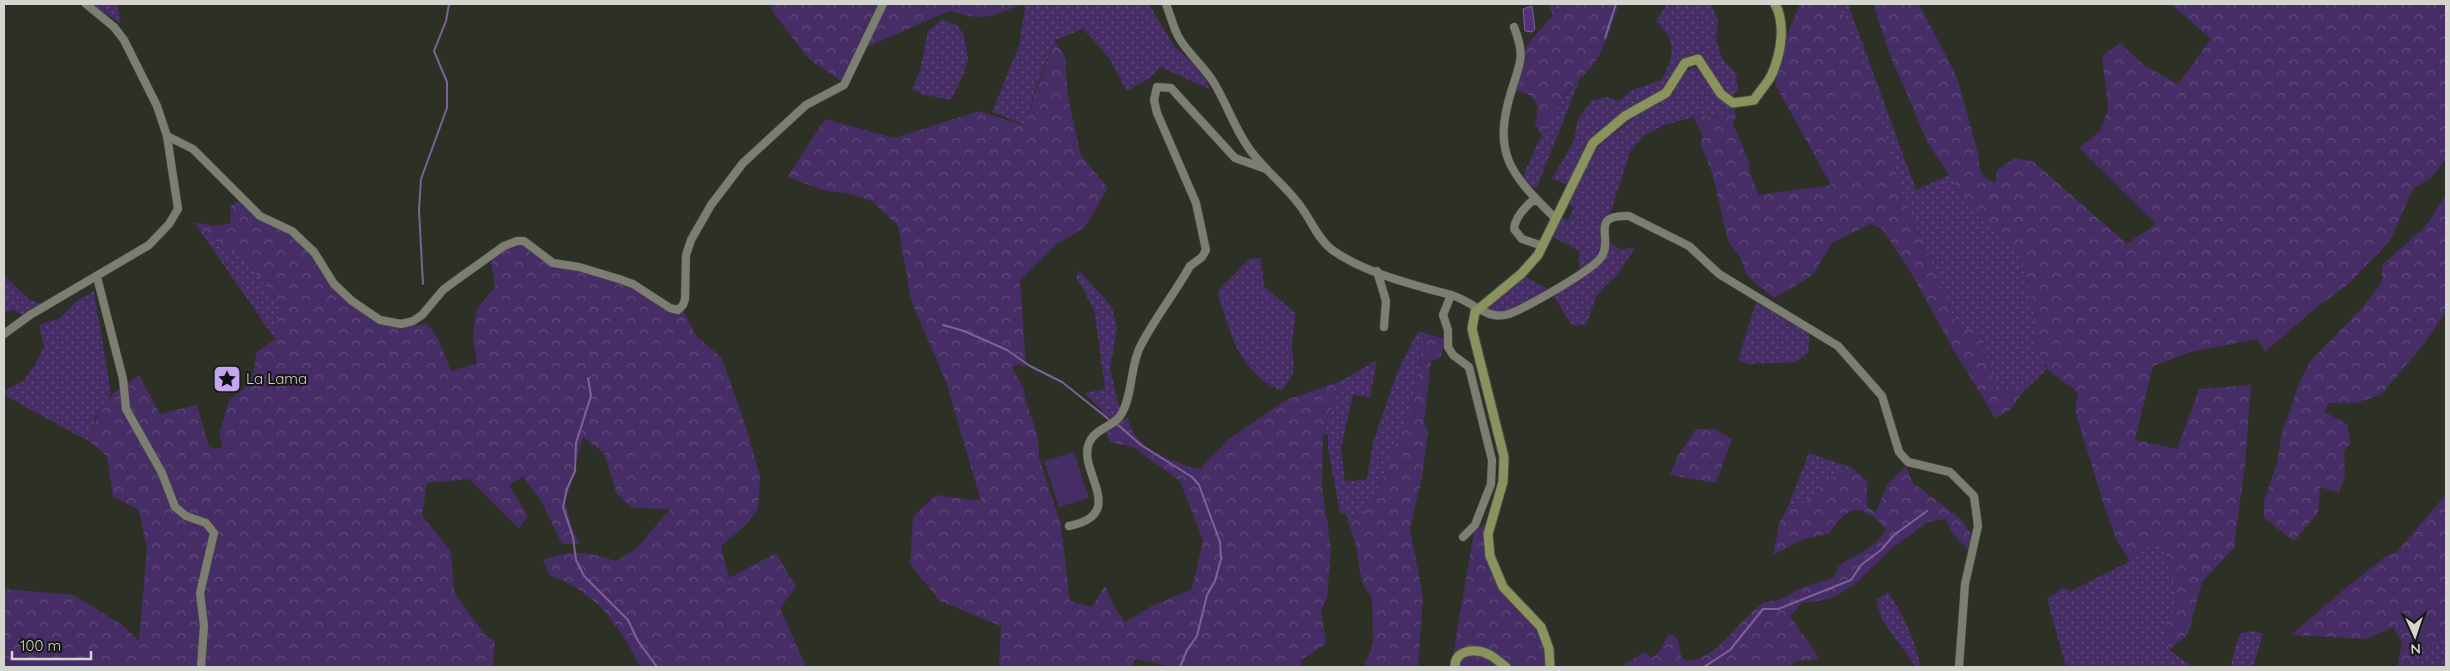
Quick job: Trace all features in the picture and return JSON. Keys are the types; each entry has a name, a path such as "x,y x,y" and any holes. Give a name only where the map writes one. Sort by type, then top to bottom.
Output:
{"main road":[{"path":"1550,667 1549,649 1541,627 1503,587 1490,556 1488,534 1490,520 1505,472 1504,457 1472,330 1472,318 1478,308 1521,274 1543,246 1593,143 1625,116 1666,93 1685,63 1698,59 1721,94 1733,103 1754,100 1772,74 1781,41 1779,12 1775,4"},
{"path":"1455,667 1456,660 1460,654 1474,651 1490,654 1506,667"}],"street":[{"path":"4,334 30,315 97,277 149,244 169,224 178,209 167,136 157,106 124,40 114,27 86,4"},
{"path":"167,136 193,149 260,216 292,231 314,252 334,284 352,301 380,320 401,324 413,321 422,315 454,281 504,246 517,241 530,245 553,263 579,268 633,284 670,308 678,310 683,305 684,299 686,255 691,240 712,205 743,163 806,105 844,85 883,4"},
{"path":"1166,4 1177,35 1215,85 1248,148 1297,201 1321,238 1330,248 1349,260 1451,295 1495,316 1511,313 1587,270 1603,255 1603,232 1610,218 1618,215 1629,216 1689,246 1719,274 1838,346 1882,396 1899,452 1908,462 1950,472 1974,496 1978,526 1965,584 1959,667"},
{"path":"1514,27 1522,48 1504,114 1504,147 1519,182 1556,219"},
{"path":"1069,526 1089,520 1096,511 1098,497 1096,482 1090,466 1089,444 1094,435 1116,422 1130,388 1140,348 1190,266 1202,257 1206,250 1196,203 1157,113 1154,100 1157,86 1171,88 1235,158 1255,167 1266,169"},
{"path":"1537,201 1532,201 1527,205 1517,218 1514,229 1522,239 1543,246"},
{"path":"1377,271 1386,301 1384,327"},
{"path":"97,277 123,379 126,409 162,472 175,507 186,516 206,523 214,532 200,593 204,626 200,667"},
{"path":"1451,295 1443,315 1448,330 1448,347 1453,355 1469,367 1492,460 1491,484 1475,525 1463,537"}],"green space":[{"path":"92,4 117,4 121,24"},
{"path":"771,4 1018,4 1019,6 990,16 975,17 949,11 860,50 843,82 810,60 772,11"},
{"path":"1024,4 1149,4 1174,46 1206,76 1209,89 1160,67 1150,78 1127,91 1109,58 1083,29 1055,40 1034,92 1026,125 992,112 1019,46 1025,9"},
{"path":"1548,4 1574,4 1553,15"},
{"path":"1574,4 1613,4 1618,7 1607,39 1595,63 1565,94 1542,135 1535,125 1536,102 1529,95 1515,90 1526,46 1553,15"},
{"path":"1667,4 1711,4 1718,21 1716,39 1722,58 1736,74 1738,91 1732,97 1722,89 1708,64 1698,53 1688,56 1675,68 1669,84 1664,90 1633,107 1594,140 1580,161 1568,185 1552,178 1573,143 1578,119 1593,100 1607,97 1619,101 1632,90 1662,80 1672,49 1668,35 1656,21"},
{"path":"1800,4 1839,4 1874,92 1901,191 1959,329 1979,328 1996,389 2023,392 2010,410 1995,418 1953,349 1910,271 1882,229 1870,224 1832,243 1813,275 1774,298 1747,276 1741,259 1728,241 1712,172 1701,146 1702,134 1693,117 1714,116 1734,109 1736,116 1733,124 1749,162 1750,173 1759,195 1831,185 1775,84 1785,39"},
{"path":"1839,4 1848,4 1916,190 1949,175 1970,207 2019,254 2033,305 2035,346 2047,369 2023,392 1996,389 1979,329 1959,329 1901,191 1874,92"},
{"path":"1873,4 1919,4 1957,77 1983,176 1995,182 1998,169 2015,158 2034,162 2127,244 2156,224 2079,148 2100,131 2108,109 2102,56 2120,43 2144,65 2178,84 2211,39 2171,4 2446,4 2446,159 2433,176 2413,189 2390,241 2346,286 2318,306 2265,352 2258,339 2191,352 2153,366 2135,440 2177,449 2199,389 2251,385 2245,464 2234,548 2202,582 2188,634 2169,650 2165,622 2179,605 2165,553 2157,540 2130,561 2116,539 2075,411 2078,393 2047,369 2035,346 2033,305 2019,254 1970,207 1928,143 1890,55"},
{"path":"942,20 957,25 964,35 968,60 951,100 924,95 912,89 920,71 928,31"},
{"path":"1055,42 1065,56 1068,97 1081,156 1108,188 1085,227 1056,245 1020,281 1026,367 1017,364 1012,367 1023,387 1037,434 1040,461 1061,525 1070,601 1092,607 1105,586 1116,610 1125,622 1150,607 1192,589 1203,540 1180,481 1133,447 1110,442 1106,433 1128,417 1130,426 1138,439 1153,451 1173,461 1200,469 1229,439 1286,400 1341,381 1323,433 1322,486 1331,549 1327,598 1321,610 1326,644 1301,660 1302,667 1174,667 1135,659 1132,667 999,667 1001,626 940,601 910,564 913,517 936,495 981,501 946,382 911,300 898,226 872,201 847,193 826,191 787,177 825,119 894,138 979,111 1026,126 1035,92"},
{"path":"1693,67 1699,69 1717,97 1734,109 1714,116 1693,117 1662,126 1642,137 1630,152 1611,211 1602,223 1600,229 1601,244 1598,255 1579,271 1579,251 1551,236 1560,217 1568,220 1574,207 1566,203 1588,159 1602,143 1635,116 1673,94 1683,73"},
{"path":"1580,79 1536,189 1521,181 1553,114 1570,89"},
{"path":"2446,195 2446,312 2424,344 2381,395 2355,403 2329,403 2324,412 2347,424 2351,443 2344,451 2345,475 2339,493 2320,487 2318,513 2294,541 2264,518 2264,501 2277,463 2282,433 2300,381 2309,363 2362,308 2382,282 2382,265 2425,227"},
{"path":"238,201 251,212 282,227 308,252 339,295 377,323 408,326 427,324 438,338 451,371 477,363 473,339 476,310 495,287 491,259 504,249 515,244 521,244 554,268 579,270 631,286 683,310 696,336 722,358 747,430 760,476 758,509 747,524 721,546 729,578 776,553 796,587 780,608 806,667 640,667 624,637 604,611 580,590 549,575 543,560 572,553 596,555 616,561 636,549 670,509 632,508 617,494 604,453 583,437 565,502 572,528 580,544 562,544 542,502 523,477 509,485 528,516 519,529 469,479 427,483 422,515 451,552 454,592 484,634 495,641 493,667 4,667 4,589 73,595 121,624 139,641 147,550 139,510 113,497 107,456 90,442 97,418 106,402 119,389 139,375 160,414 197,405 209,447 218,449 223,447 219,435 229,400 247,386 250,381 256,353 275,339 280,307 249,263 198,228 194,222 215,226 230,223 231,206"},
{"path":"198,228 249,263 280,307 275,339"},
{"path":"1607,240 1619,249 1635,248 1618,274 1597,295 1586,325 1572,325 1552,294 1602,263 1606,253"},
{"path":"1261,258 1264,286 1295,313 1292,344 1294,368 1291,377 1281,391 1254,372 1245,361 1232,336 1217,292 1249,259"},
{"path":"1079,270 1112,307 1117,329 1110,368 1120,411 1112,418 1106,415 1085,393 1105,389 1094,309 1076,277"},
{"path":"4,276 30,300 43,304 23,316 14,310 4,312"},
{"path":"1524,276 1550,290 1500,314 1483,308"},
{"path":"94,291 111,393 95,418 90,442 4,395 4,391 24,380 36,363 44,346 39,325 60,318 75,302"},
{"path":"1756,302 1810,334 1808,353 1796,362 1748,364 1738,360"},
{"path":"1418,331 1424,333 1410,409 1373,501 1360,516 1340,512 1328,448 1328,435 1323,433 1341,381 1377,360 1370,398 1353,394 1341,449 1345,482 1367,479 1373,442 1398,371"},
{"path":"1424,333 1446,339 1440,358 1431,361 1424,422 1428,432 1422,477 1410,529 1423,597 1418,667 1365,667 1365,662 1372,648 1372,598 1362,583 1355,541 1345,513 1360,516 1373,501 1410,409"},
{"path":"1696,429 1715,429 1732,439 1716,483 1670,475 1677,457"},
{"path":"1074,452 1089,498 1059,507 1044,461"},
{"path":"1809,453 1852,468 1823,481 1812,498 1788,506"},
{"path":"1906,466 1913,483 1961,519 1971,534 1970,552 1952,533 1945,519 1928,522 1891,549 1854,585 1830,599 1802,603 1790,616 1820,659 1795,661 1789,667 1621,667 1644,652 1652,658 1659,652 1669,633 1678,639 1681,656 1685,661 1707,655 1761,604 1777,601 1796,590 1835,576 1838,567 1869,548 1886,530 1870,515 1856,510 1842,517 1829,534 1804,539 1773,555 1779,524 1788,506 1812,498 1823,481 1852,468 1867,481 1867,507 1876,512 1888,483"},
{"path":"2446,494 2446,633 2401,667 2397,667 2402,644 2393,627 2367,639 2291,635 2385,557 2397,552"},
{"path":"1484,525 1487,552 1498,587 1536,629 1543,646 1546,667 1451,667 1474,532"},
{"path":"2158,539 2165,553 2179,605 2165,622 2169,650 2193,667 2066,667 2047,599 2063,588 2071,591 2130,561"},
{"path":"1888,592 1908,628 1920,667 1916,667 1882,620 1876,600"},
{"path":"2254,631 2263,634 2253,667 2230,667 2241,633"},
{"path":"2446,633 2446,667 2401,667"}],"shaded area":[{"path":"1532,6 1535,29 1532,32 1525,31 1523,9"}],"waterway":[{"path":"423,284 419,210 421,179 447,108 447,82 434,51 446,21 449,4"},
{"path":"1605,38 1616,4"},
{"path":"943,325 964,331 1007,350 1030,366 1062,382 1111,421"},
{"path":"588,378 591,396 576,443 575,471 567,489 563,507 573,537 576,560 584,576 628,620 638,641 657,667"},
{"path":"1117,424 1141,445 1192,477 1199,485 1220,542 1221,559 1215,581 1207,595 1197,636 1187,650 1180,667"},
{"path":"1704,667 1730,650 1763,609 1778,609 1851,580 1861,565 1881,550 1894,535 1927,511"}],"place":[{"name":"La Lama","path":"227,379"}]}
